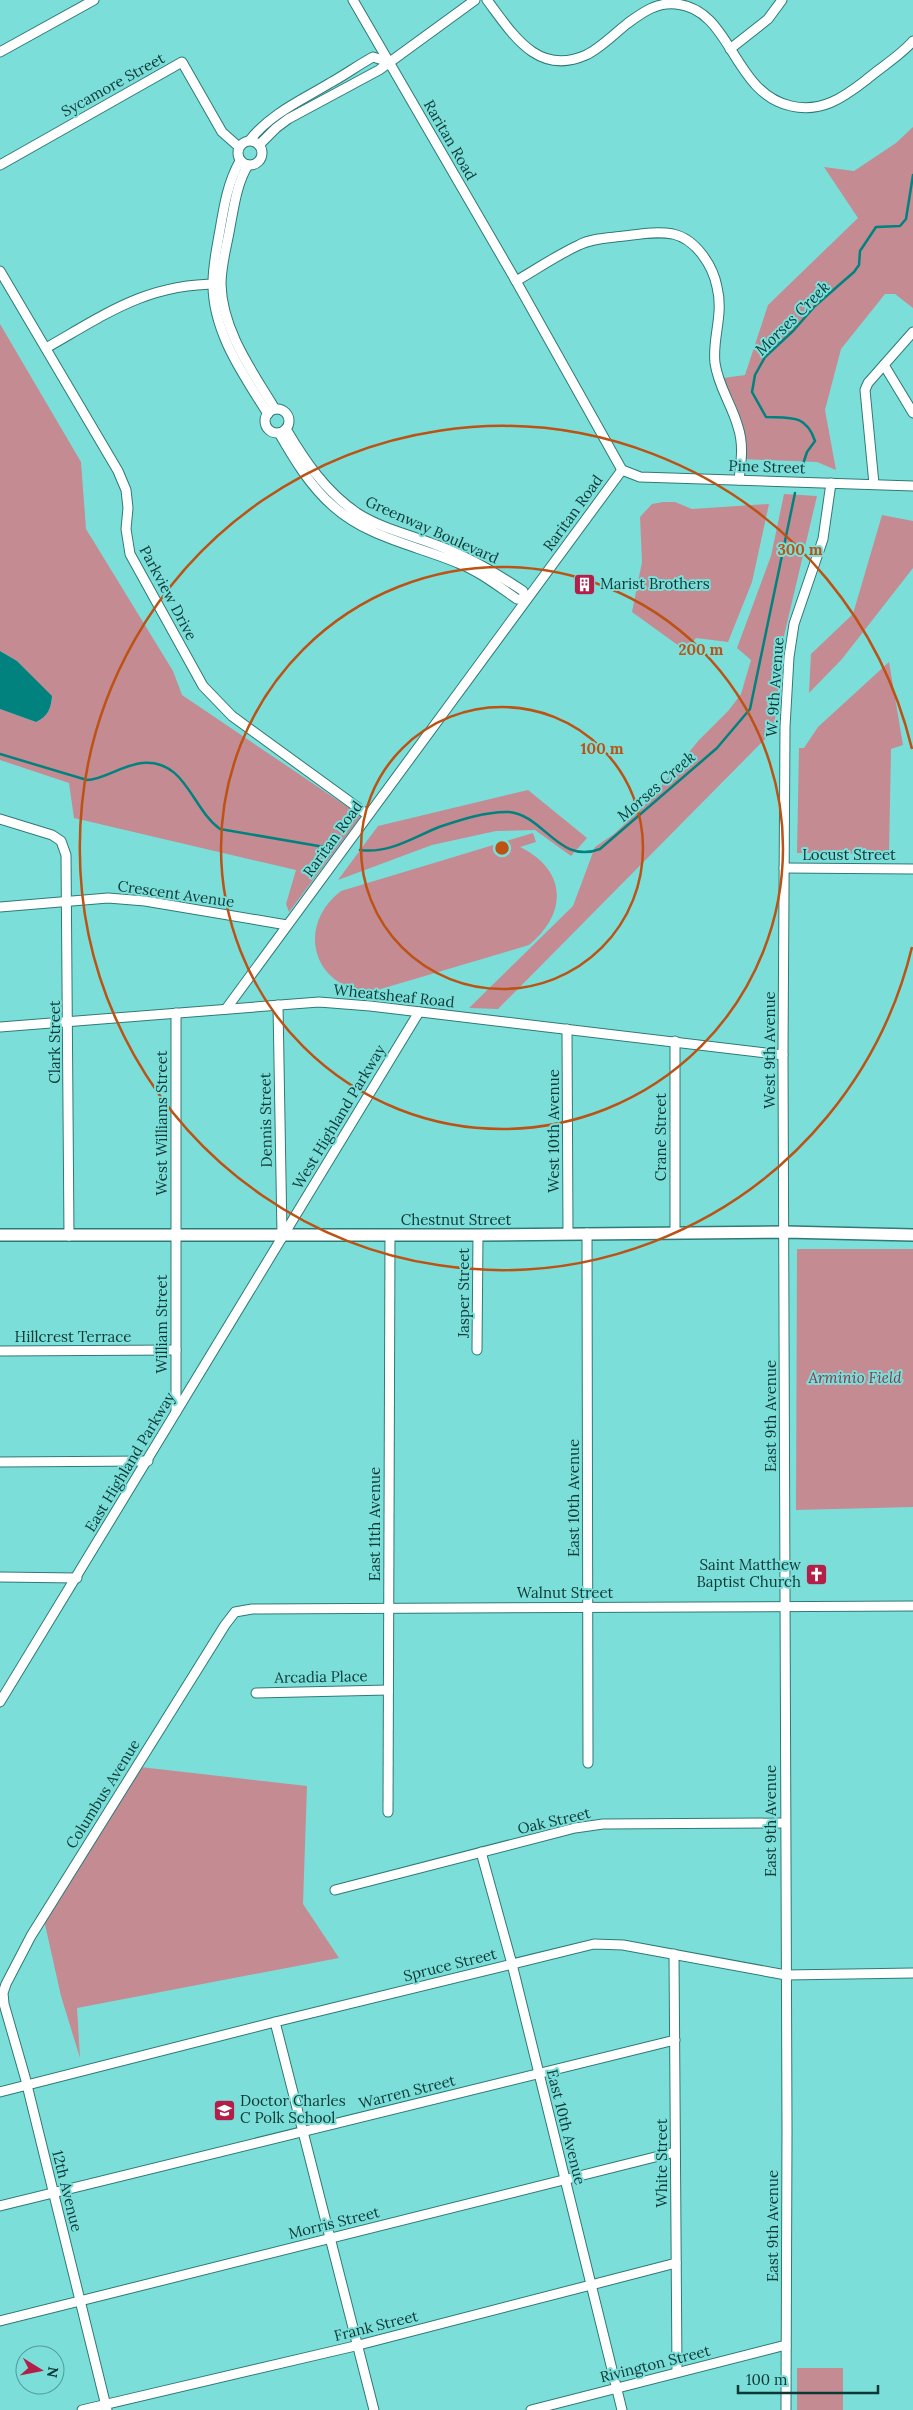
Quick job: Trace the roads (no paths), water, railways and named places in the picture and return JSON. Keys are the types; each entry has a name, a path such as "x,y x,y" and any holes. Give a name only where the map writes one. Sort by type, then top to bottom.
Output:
{"street":[{"path":"0,52 94,0"},
{"name":"Raritan Road","path":"226,1009 622,470 516,280 353,0"},
{"path":"259,145 288,119 379,70 475,0"},
{"path":"487,0 520,43 534,54 545,58 569,60 586,54 649,9 665,4 682,5 697,10 714,25 752,84 765,95 785,105 807,108 829,104 842,98 913,42"},
{"path":"730,49 768,19 782,0"},
{"path":"244,163 237,154 239,146 250,140 282,111 373,57 389,62"},
{"name":"Sycamore Street","path":"0,165 182,62 222,132 239,146"},
{"path":"336,80 342,90"},
{"path":"244,163 256,163 261,158 262,151 259,145 250,140"},
{"path":"244,163 230,184 225,201 215,313 229,348 272,411"},
{"path":"516,280 580,244 601,238 658,232 674,234 686,240 703,256 712,269 718,288 720,311 715,360 717,376 738,426 742,448 739,480"},
{"name":"Parkview Drive","path":"0,271 118,471 126,490 128,508 126,529 130,554 203,686 232,716 368,815"},
{"path":"46,348 106,314 145,295 174,286 217,284"},
{"path":"874,484 866,390 868,383 913,332"},
{"path":"884,365 913,413"},
{"path":"283,410 288,415 289,422 282,431 268,428 265,421 272,411 283,410"},
{"name":"Greenway Boulevard","path":"282,431 324,485 356,512 396,532 465,557 523,591 526,600"},
{"name":"Pine Street","path":"622,470 640,477 913,486"},
{"name":"W. 9th Avenue","path":"784,868 785,727 789,657 794,624 823,539 831,483"},
{"name":"Clark Street","path":"0,819 52,835 61,841 66,855 69,1021 68,1236"},
{"name":"Locust Street","path":"784,868 913,869"},
{"name":"West 9th Avenue","path":"784,868 785,1232"},
{"name":"Crescent Avenue","path":"0,907 108,898 145,901 287,925"},
{"name":"Wheatsheaf Road","path":"0,1027 319,1002 675,1041 784,1055"},
{"name":"Dennis Street","path":"278,1005 282,1236"},
{"name":"West Highland Parkway","path":"282,1236 419,1012"},
{"name":"West Williams Street","path":"176,1013 176,1234"},
{"name":"West 10th Avenue","path":"567,1029 568,1233"},
{"name":"Crane Street","path":"675,1041 675,1233"},
{"name":"Chestnut Street","path":"0,1235 390,1236 785,1232 913,1235"},
{"name":"East 9th Avenue","path":"785,1232 786,2410"},
{"name":"East 10th Avenue","path":"587,1233 588,1763"},
{"name":"William Street","path":"176,1234 176,1415"},
{"name":"Jasper Street","path":"477,1350 478,1235"},
{"name":"East Highland Parkway","path":"0,1702 176,1415 282,1236"},
{"name":"East 11th Avenue","path":"388,1812 390,1236"},
{"name":"Hillcrest Terrace","path":"0,1351 176,1350"},
{"path":"0,1462 148,1461"},
{"path":"0,1577 77,1578"},
{"name":"Walnut Street","path":"224,1625 235,1612 252,1608 913,1606"},
{"name":"Columbus Avenue","path":"9,1979 31,1936 224,1625"},
{"path":"0,1686 11,1685"},
{"name":"Arcadia Place","path":"256,1693 388,1690"},
{"name":"Oak Street","path":"335,1890 576,1828 602,1824 785,1823"},
{"name":"East 10th Avenue","path":"481,1852 512,1964 622,2410"},
{"name":"Spruce Street","path":"0,2092 594,1944 623,1945 786,1975 913,1973"},
{"name":"White Street","path":"674,1954 677,2372"},
{"name":"12th Avenue","path":"9,1979 3,1992 4,2004 27,2085 107,2407"},
{"path":"275,2022 374,2410"},
{"name":"Warren Street","path":"0,2206 675,2040"},
{"name":"Morris Street","path":"0,2321 676,2152"},
{"name":"Frank Street","path":"82,2410 107,2407 358,2345 676,2262"},
{"name":"Rivington Street","path":"530,2410 786,2345"}],"water":[{"path":"0,651 17,661 52,696 48,712 36,722 0,709"}],"waterway":[{"name":"Morses Creek","path":"801,470 807,452 815,441 811,432 807,426 796,419 766,417 752,392 755,375 765,357 793,331 815,306 854,272 859,265 860,251 876,227 900,226 906,219 913,175"},
{"name":"Morses Creek","path":"360,850 381,850 439,827 483,814 501,812 521,815 532,821 562,845 573,850 586,852 600,849 717,748 750,709 795,493"},
{"name":"Morses Creek","path":"0,754 87,780 100,778 135,764 157,764 169,769 178,777 210,820 220,829 330,848"}],"place":[{"name":"Marist Brothers","path":"584,584"},
{"name":"Saint Matthew Baptist Church","path":"817,1574"},
{"name":"Doctor Charles C Polk School","path":"224,2110"}],"park label":[{"name":"Arminio Field","path":"855,1378"}]}
